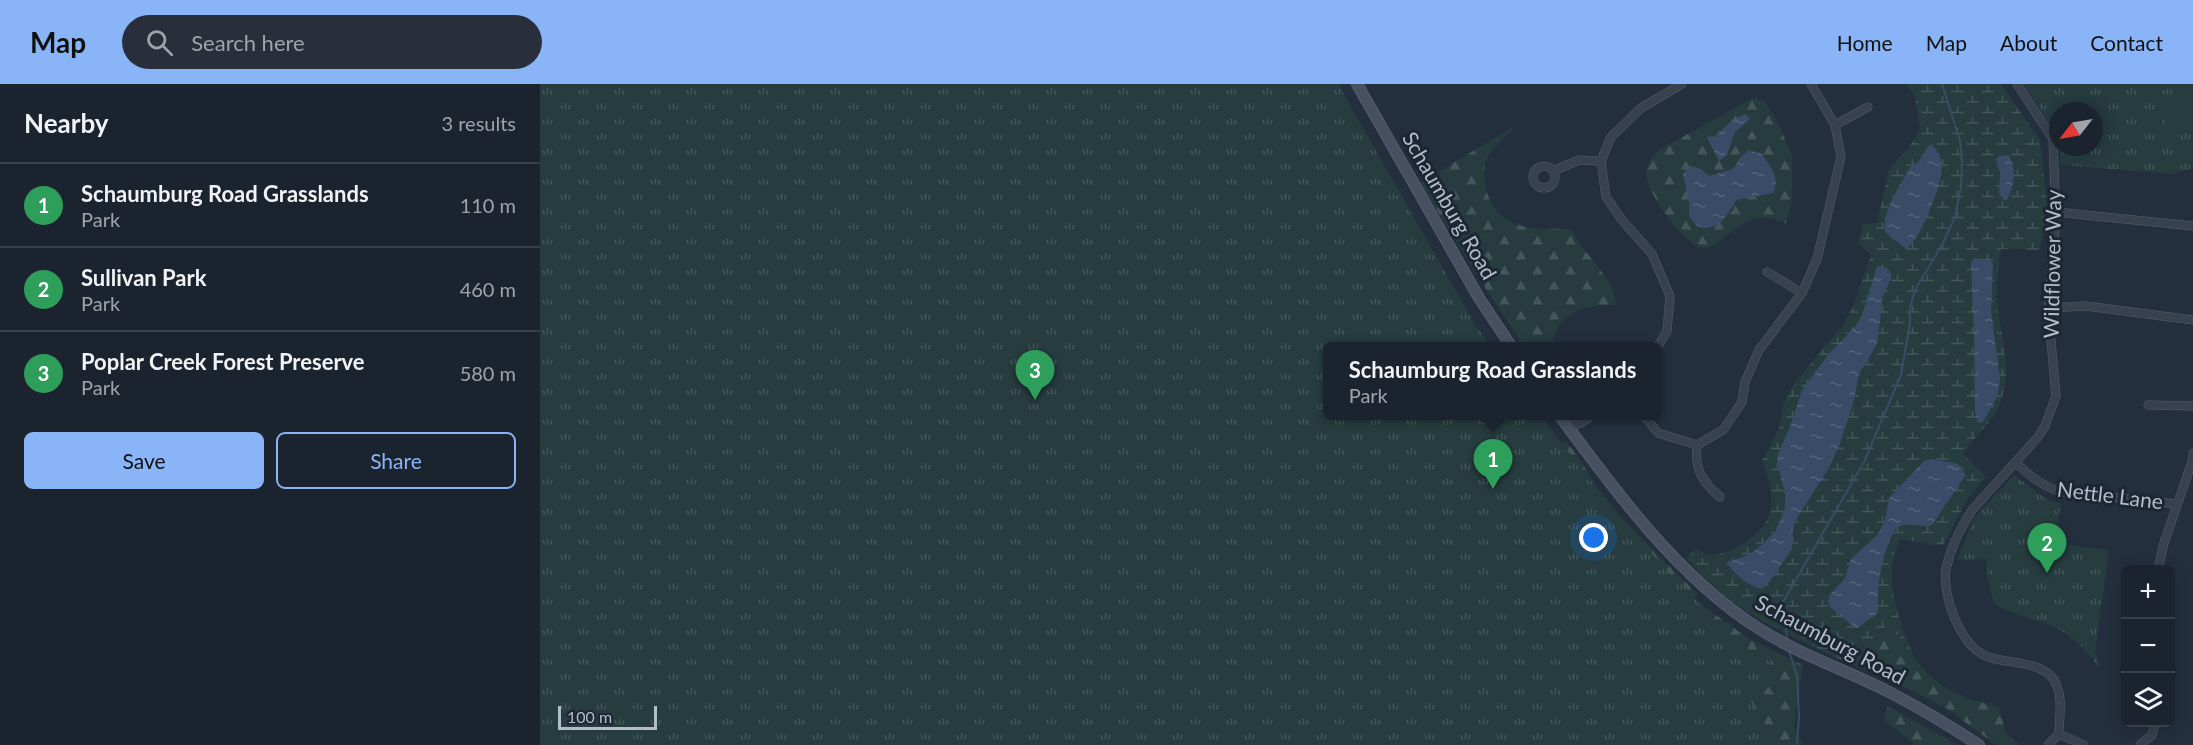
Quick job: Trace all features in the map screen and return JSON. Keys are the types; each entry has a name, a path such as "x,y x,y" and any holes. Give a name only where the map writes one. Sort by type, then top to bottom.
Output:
{"main road":[{"name":"Schaumburg Road","path":"1357,84 1468,278 1508,342"},
{"name":"Schaumburg Road","path":"1563,420 1663,546 1716,597 1758,628 1888,692 1947,724 1979,745"}],"street":[{"path":"1660,342 1667,331 1670,296 1652,254 1622,220 1606,197 1601,161 1611,136 1641,108 1682,84"},
{"path":"1647,420 1658,434 1697,445 1723,430 1742,402 1745,382 1759,350 1802,293 1817,259 1840,157 1835,125 1810,84"},
{"name":"Wildflower Way","path":"2017,84 2052,139 2056,212 2048,309 2056,396 2045,426 2016,463 1966,519 1946,569 1946,587 1956,621 1969,645 1986,656 2032,665 2053,679 2060,696 2059,734"},
{"path":"1835,125 1868,106"},
{"path":"1553,171 1579,160 1601,161"},
{"path":"2056,212 2193,226"},
{"path":"1767,272 1802,293"},
{"path":"2048,309 2086,306 2193,320"},
{"path":"2148,405 2193,406"},
{"path":"1568,427 1573,420"},
{"path":"1568,427 1585,420"},
{"path":"1697,445 1695,456 1700,475 1708,487 1720,497"},
{"path":"2159,565 2193,453"},
{"name":"Nettle Lane","path":"2016,463 2047,488 2061,492 2177,504"},
{"path":"2140,745 2152,735 2155,727"},
{"path":"2048,745 2059,734 2084,745"}],"green space":[{"path":"540,84 1338,84 1476,326 1488,342 1323,342 1323,420 1544,420 1639,539 1669,573 1690,591 1728,641 1770,657 1774,684 1749,699 1779,745 540,745"},
{"path":"1907,84 2001,84 2040,140 2047,206 2040,250 2001,249 1997,293 2006,364 2004,389 1998,409 1963,454 1986,477 1968,498 1943,546 1900,539 1894,555 1892,586 1895,602 1916,662 1890,622 1850,664 1780,631 1747,611 1712,585 1686,558 1696,549 1713,555 1738,547 1760,530 1769,516 1771,495 1762,461 1779,428 1784,403 1795,382 1843,325 1853,307 1871,255 1858,243 1863,224 1877,223 1889,169 1908,149 1920,129 1915,97"},
{"path":"2024,84 2193,84 2193,168 2172,174 2060,165 2060,156 2103,156 2103,102 2049,102 2049,123"},
{"path":"2167,97 2193,100 2193,132 2164,128"},
{"path":"1753,98 1765,102 1777,121 1792,155 1792,201 1786,223 1769,218 1751,220 1715,244 1704,248 1687,239 1668,218 1648,183 1646,175 1648,165 1657,151"},
{"path":"1518,124 1492,150 1486,162 1484,179 1493,205 1504,218 1520,225 1537,229 1572,230 1605,276 1616,305 1595,306 1574,312 1559,325 1554,342 1521,342 1420,183"},
{"path":"1563,441 1582,462 1598,489 1621,517 1698,594 1685,597 1565,456"},
{"path":"2014,475 2048,500 2061,504 2055,539 2073,546 2109,550 2095,651 2100,669 2085,650 2067,634 1996,604 1990,588 1986,559 1957,560 1974,518"},
{"path":"1699,603 1751,640 1803,665 1794,726 1803,745 1611,745"},
{"path":"1890,622 1919,663 1936,681 1963,696 1999,707 2006,734 2020,745 1996,745 1946,708 1850,664"},
{"path":"1888,706 1957,745 1915,745 1884,720"}],"water":[{"path":"1746,114 1750,119 1735,132 1727,155 1719,161 1707,138 1716,137 1729,123"},
{"path":"1931,144 1940,156 1942,173 1924,223 1912,244 1906,249 1885,232 1885,218 1892,199 1910,167 1919,161"},
{"path":"1748,150 1762,154 1771,168 1776,182 1773,193 1736,200 1721,222 1711,227 1697,226 1689,216 1683,173 1691,166 1701,169 1709,176 1733,169"},
{"path":"2009,155 2014,178 2007,200 2004,200 1999,194 2000,173 1996,159 1999,156"},
{"path":"1974,258 1990,260 1993,264 1991,311 2000,378 1997,397 1984,421 1980,423 1975,411 1971,263"},
{"path":"1877,267 1887,268 1892,276 1883,296 1877,344 1859,374 1854,400 1840,444 1829,468 1795,521 1792,549 1767,585 1761,589 1737,575 1727,562 1756,550 1776,531 1785,508 1785,494 1777,461 1778,454 1802,390 1828,355 1855,327 1862,315"},
{"path":"1931,459 1954,463 1962,467 1965,475 1932,525 1909,524 1895,529 1886,549 1881,570 1878,613 1857,628 1854,627 1830,607 1828,601 1830,595 1845,578 1851,559 1878,534 1885,520 1889,498 1924,461"}],"waterway":[{"path":"1787,639 1783,602 1864,462 1901,375 1910,323 1910,308 1915,290 1942,245 1955,217 1961,187 1960,141 1942,84"},
{"path":"1789,651 1797,676 1799,715 1797,745"}],"place":[{"name":"Poplar Creek Forest Preserve","path":"1035,400"},
{"name":"Schaumburg Road Grasslands","path":"1493,489"},
{"name":"Sullivan Park","path":"2047,573"}]}
